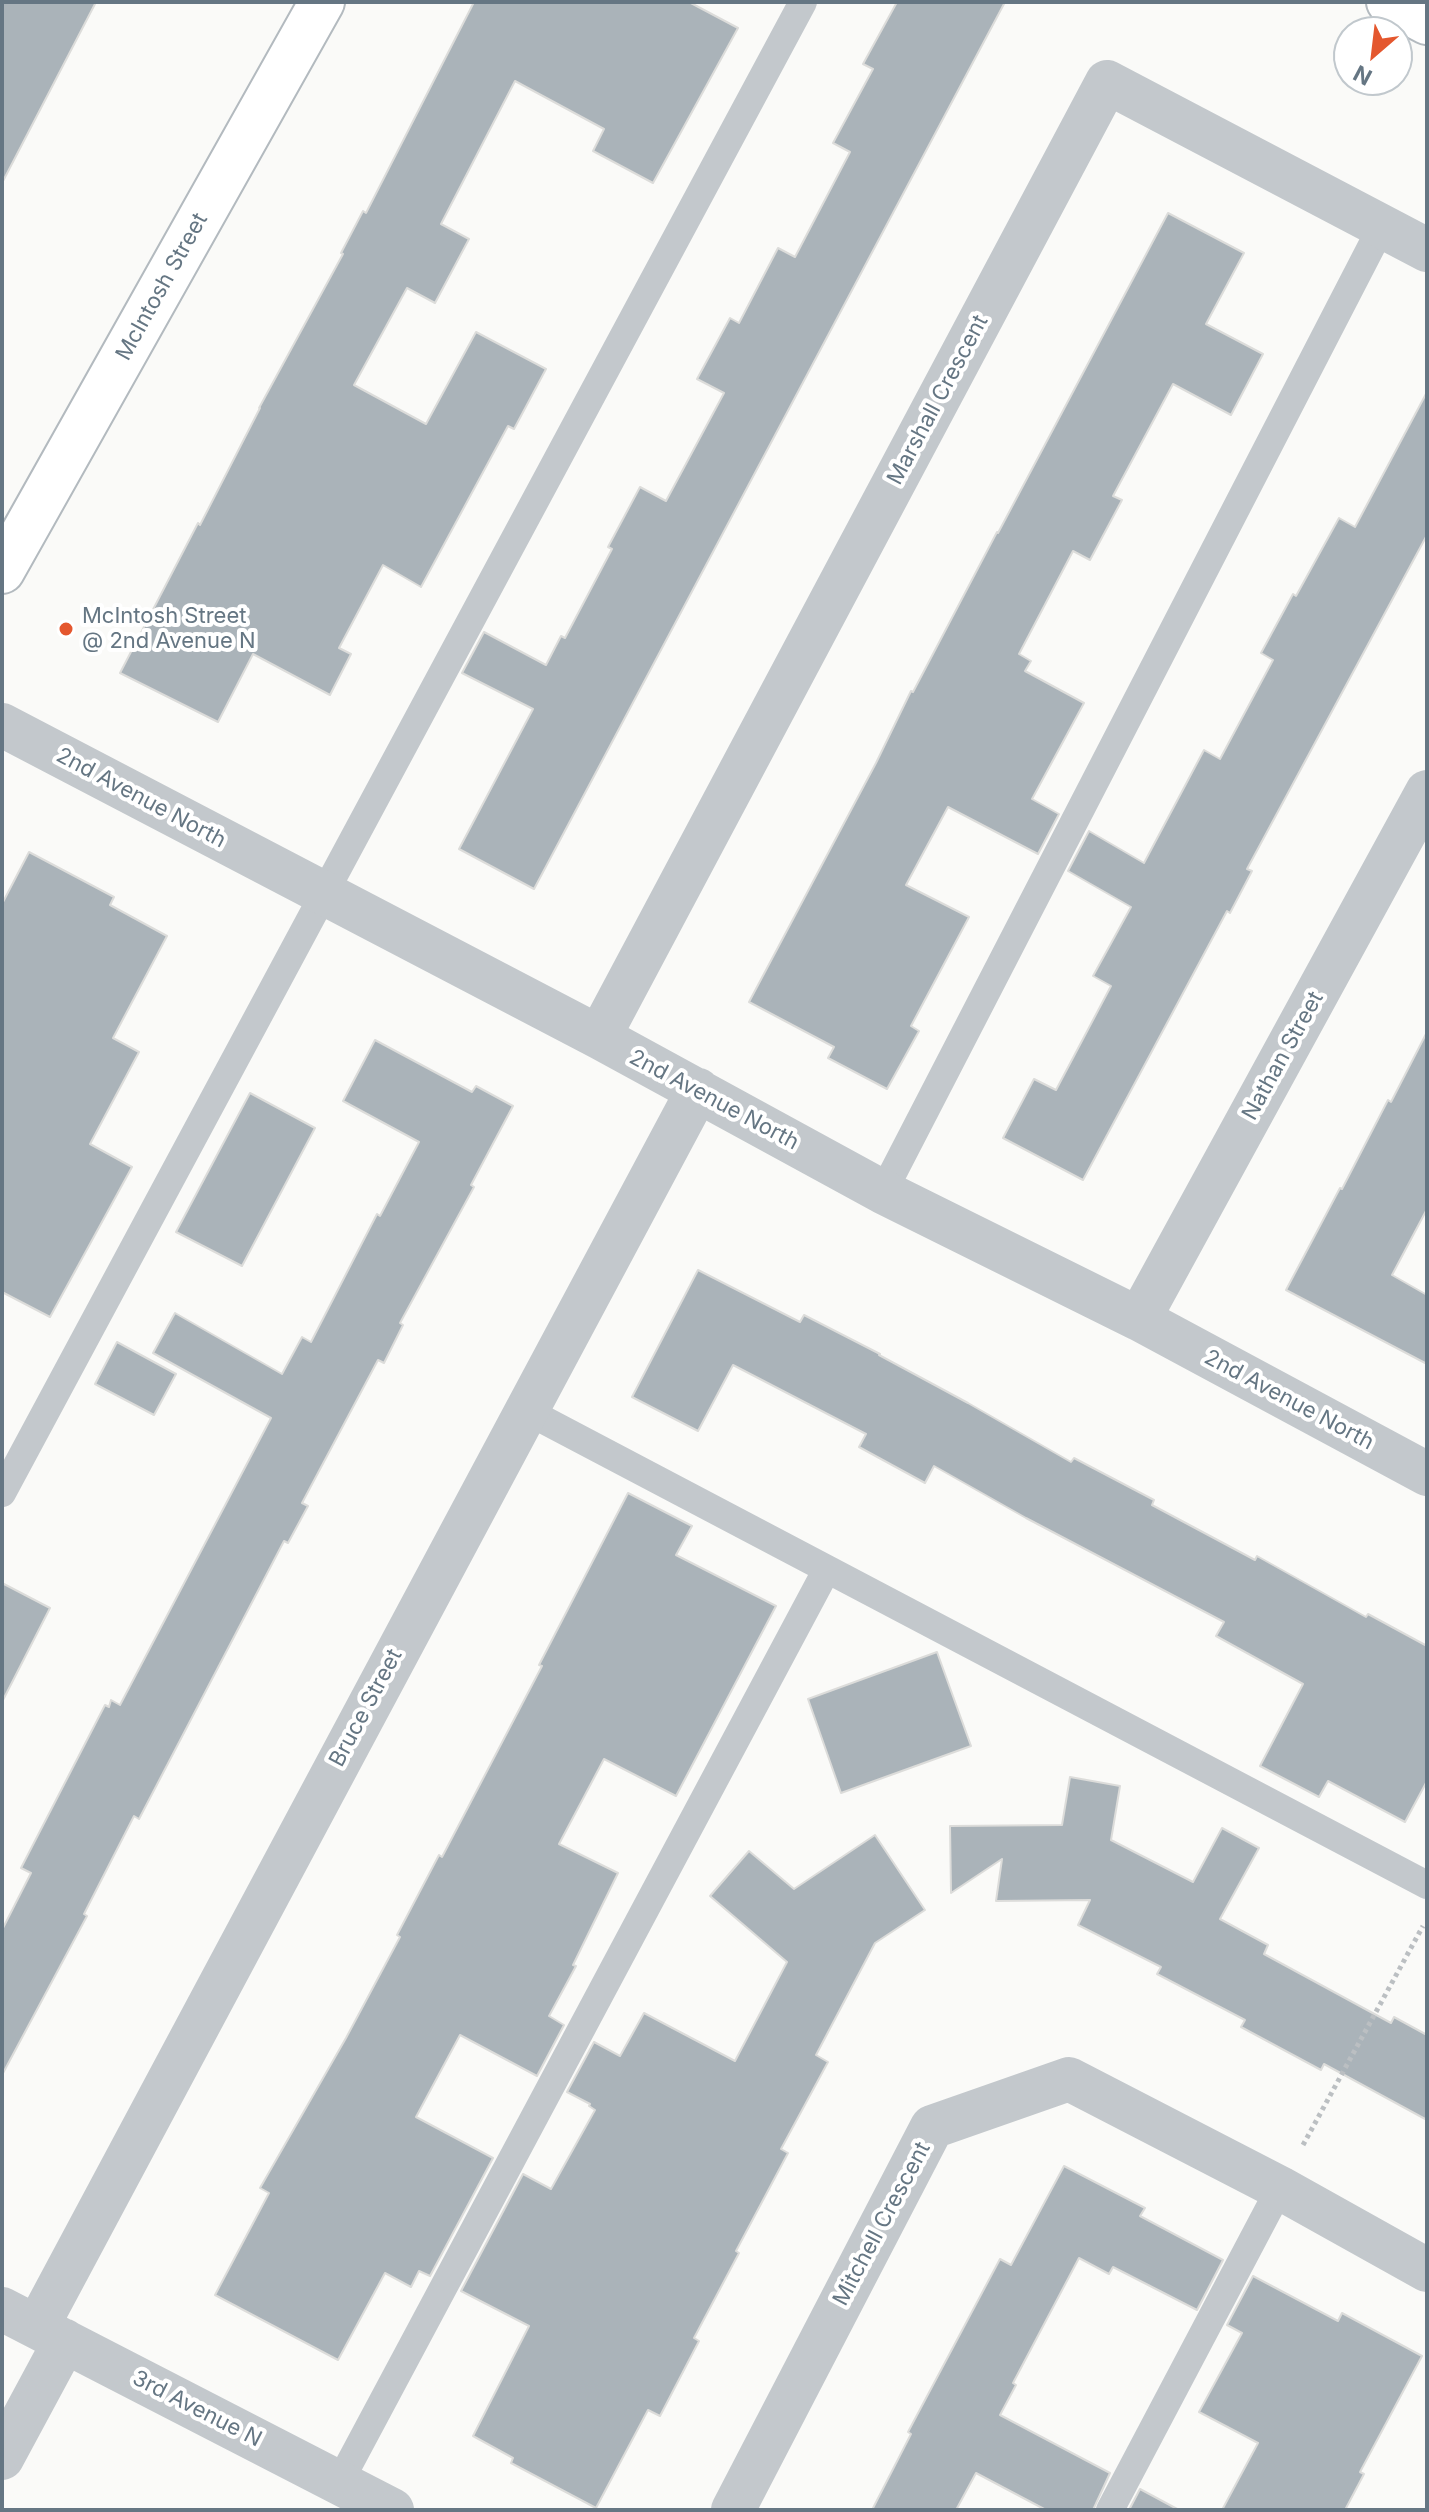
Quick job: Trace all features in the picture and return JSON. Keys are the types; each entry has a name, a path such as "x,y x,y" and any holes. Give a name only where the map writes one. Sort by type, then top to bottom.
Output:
{"street":[{"name":"McIntosh Street","path":"2,571 322,2"},
{"path":"1389,2 1427,22"},
{"name":"Marshall Crescent","path":"599,1037 1107,82 1427,250"},
{"name":"2nd Avenue North","path":"2,725 599,1037 883,1192 1139,1319 1427,1474"},
{"name":"Nathan Street","path":"1139,1319 1427,792"},
{"name":"Bruce Street","path":"2,2458 35,2326 698,1090"},
{"name":"Mitchell Crescent","path":"733,2510 932,2127 1069,2079 1280,2188 1427,2270"},
{"name":"3rd Avenue N","path":"35,2326 392,2510"}],"lane":[{"path":"2,1493 803,2"},
{"path":"883,1192 1382,226"},
{"path":"525,1410 1427,1885"},
{"path":"339,2483 827,1569"},
{"path":"1110,2510 1280,2188"}],"path":[{"path":"1280,2188 1427,1919"}],"building":[{"path":"2,2 96,2 2,183"},
{"path":"474,2 689,2 738,28 653,183 593,151 604,129 515,81 441,224 469,239 435,303 407,288 354,385 426,424 476,332 546,369 514,429 508,426 421,587 383,565 339,648 351,654 330,695 253,654 218,722 120,673 363,211 366,213"},
{"path":"897,2 1005,2 534,889 459,849 533,709 462,673 484,632 546,665 561,636 565,638 612,549 608,547 640,487 666,501 724,393 697,379 730,318 739,323 778,248 795,257 850,152 833,143 873,69 863,64"},
{"path":"1168,213 1244,253 1206,324 1263,354 1231,415 1173,384 1113,496 1122,500 1090,560 1073,551 1019,654 1031,661 1025,671 1084,703 1032,799 1059,814 1038,854 948,807 906,885 969,917 911,1026 919,1031 887,1089 828,1058 834,1047 749,1002 911,691"},
{"path":"1427,392 1427,535 1247,869 1252,871 1230,913 1227,911 1083,1180 1003,1138 1034,1079 1056,1090 1111,986 1093,976 1131,907 1068,871 1089,831 1144,863 1204,750 1220,759 1273,660 1261,653 1293,594 1296,596 1339,518 1355,527"},
{"path":"29,852 114,897 110,905 167,936 113,1038 139,1052 90,1144 132,1167 50,1317 2,1292 2,904"},
{"path":"1427,1032 1427,1209 1392,1275 1427,1295 1427,1364 1286,1290"},
{"path":"375,1040 472,1092 476,1086 513,1106 471,1185 474,1187 400,1323 403,1325 384,1363 378,1360 302,1503 308,1506 288,1543 284,1541 139,1819 134,1816 84,1914 87,1916 2,2075 2,1930 31,1873 21,1868 105,1705 109,1707 111,1700 120,1705 271,1418 153,1353 175,1313 282,1374 302,1337 311,1342 377,1214 380,1216 419,1142 343,1101"},
{"path":"250,1093 315,1128 242,1266 176,1232"},
{"path":"698,1270 800,1322 804,1315 880,1354 1071,1462 1074,1458 1154,1500 1152,1505 1255,1560 1257,1556 1366,1617 1368,1614 1427,1646 1427,1781 1405,1822 1328,1781 1319,1797 1260,1766 1303,1684 1216,1636 1224,1622 934,1466 925,1483 859,1447 866,1434 733,1365 698,1431 632,1397"},
{"path":"117,1342 176,1374 154,1415 95,1384"},
{"path":"628,1493 692,1526 676,1555 776,1606 676,1796 604,1759 559,1844 618,1873 573,1965 576,1966 549,2016 564,2025 537,2076 460,2035 416,2117 493,2158 430,2276 419,2271 411,2287 385,2273 338,2360 215,2295 269,2193 260,2188 400,1937 397,1935 439,1855 442,1857 542,1666 539,1665"},
{"path":"2,1583 50,1608 2,1702"},
{"path":"937,1652 971,1746 841,1793 808,1699"},
{"path":"1070,1777 1120,1786 1111,1840 1193,1882 1222,1828 1259,1848 1220,1919 1268,1945 1264,1954 1391,2023 1394,2017 1427,2035 1427,2120 1324,2064 1321,2070 1241,2027 1245,2020 1157,1974 1161,1967 1078,1925 1090,1900 996,1901 1002,1859 951,1893 950,1826 1062,1825"},
{"path":"875,1835 925,1910 875,1943 816,2055 828,2062 781,2149 788,2153 694,2338 699,2341 660,2416 648,2410 596,2508 511,2463 513,2458 473,2436 529,2326 461,2291 523,2174 551,2189 595,2110 567,2092 594,2042 620,2056 644,2013 735,2061 787,1962 710,1896 749,1851 794,1889"},
{"path":"1064,2166 1145,2208 1140,2216 1223,2260 1197,2310 1113,2267 1109,2274 1079,2258 1013,2383 1016,2385 1000,2415 1110,2473 1093,2510 1046,2510 976,2473 956,2510 872,2510 911,2434 908,2432 1000,2259 1011,2265"},
{"path":"1253,2276 1338,2321 1342,2313 1422,2356 1360,2472 1364,2474 1345,2510 1222,2510 1258,2443 1199,2412 1242,2333 1227,2325"},
{"path":"1140,2489 1179,2510 1129,2510"}],"place":[{"name":"McIntosh Street @ 2nd Avenue N","path":"66,629"}]}
